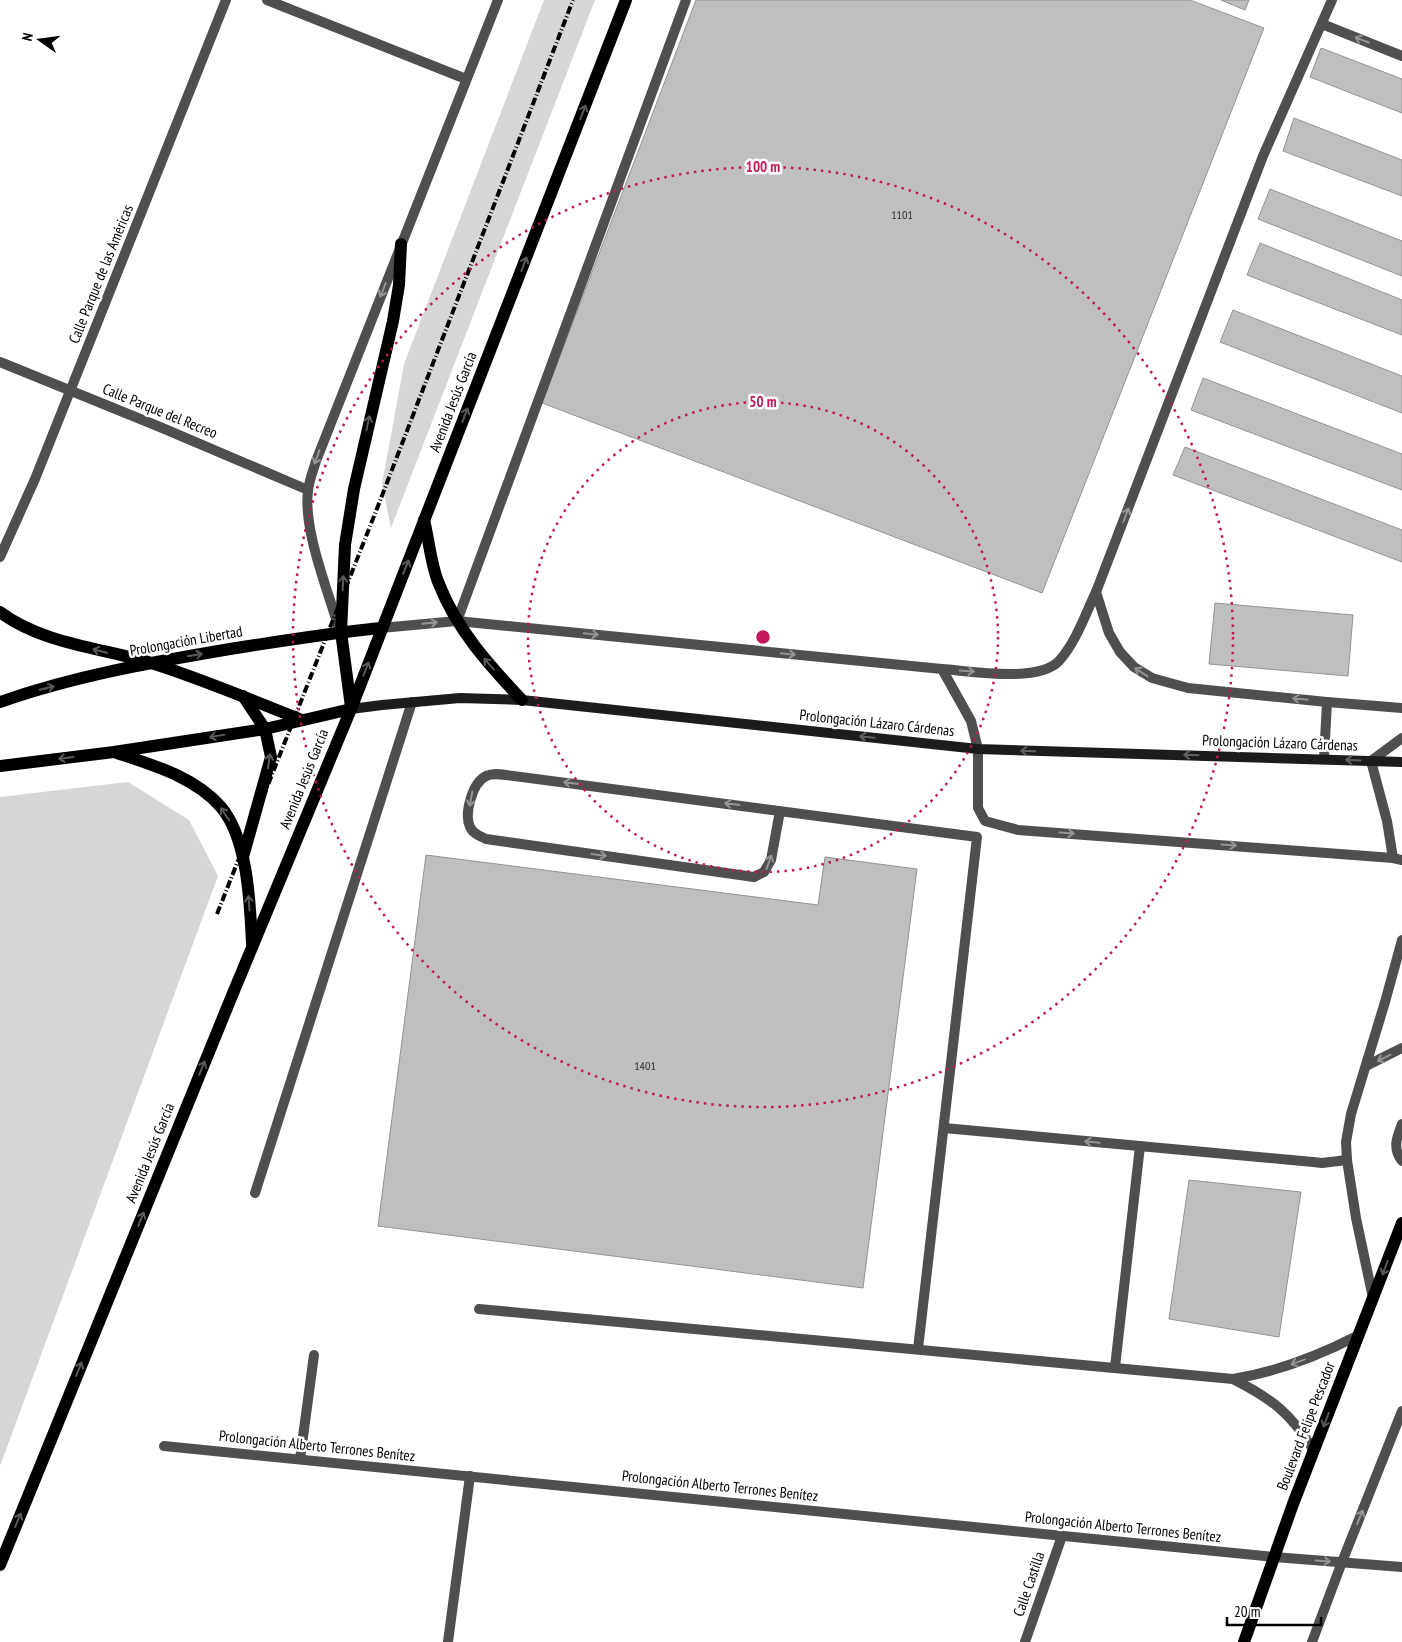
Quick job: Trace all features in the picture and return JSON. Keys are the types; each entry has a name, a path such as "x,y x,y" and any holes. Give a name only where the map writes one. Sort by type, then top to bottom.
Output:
{"main road":[{"name":"Avenida Jesús García","path":"0,1565 351,709 626,0"},
{"path":"0,766 114,752 265,729 351,709 340,632 345,545 354,489 393,321 399,285 401,244"},
{"path":"424,520 438,583 457,621 477,649 522,700"},
{"path":"0,612 32,630 70,643 147,662 243,696 302,720"},
{"name":"Prolongación Libertad","path":"0,702 25,693 147,662 340,632 381,628"},
{"path":"242,858 271,757 265,729 243,696"},
{"name":"Prolongación Lázaro Cárdenas","path":"351,709 460,698 522,700 978,749 1402,762"},
{"path":"114,752 151,765 200,788 221,808 235,829 242,858 248,890 252,948"},
{"name":"Boulevard Felipe Pescador","path":"1244,1642 1274,1557 1402,1223"}],"street":[{"name":"Calle Parque de las Américas","path":"0,557 35,479 71,391 226,0"},
{"path":"267,0 466,79"},
{"path":"340,632 312,539 307,516 308,490 316,461 498,0"},
{"path":"457,621 686,0"},
{"path":"381,628 457,621 942,669 1020,674 1046,669 1057,663 1066,652 1096,592 1263,156 1332,0"},
{"path":"1322,24 1402,56"},
{"name":"Calle Parque del Recreo","path":"0,362 308,490"},
{"path":"1096,592 1109,633 1120,652 1134,667 1152,678 1188,688 1402,708"},
{"path":"942,669 971,722 978,749 978,808 985,821 1018,830 1397,859 1371,761 1402,738"},
{"path":"255,1193 412,702"},
{"path":"1324,759 1327,702"},
{"path":"780,811 771,860 764,872 754,877 486,839 476,835 470,827 469,818 471,794 476,784 486,776 495,774 780,811 977,837 918,1349"},
{"path":"1373,1298 1356,1218 1347,1160 1347,1131 1402,940"},
{"path":"1366,1066 1402,1048"},
{"path":"1402,1124 1396,1141 1396,1148 1402,1161"},
{"path":"944,1128 1322,1163 1347,1160"},
{"path":"1115,1367 1140,1146"},
{"path":"479,1309 1233,1379 1255,1376 1290,1365 1325,1352 1358,1336"},
{"path":"300,1459 314,1355"},
{"path":"1233,1379 1272,1400 1302,1432 1314,1451"},
{"path":"1312,1642 1402,1411"},
{"name":"Prolongación Alberto Terrones Benítez","path":"164,1446 1274,1557 1402,1567"},
{"path":"448,1642 470,1476"},
{"name":"Calle Castilla","path":"1025,1642 1062,1536"}],"shaded area":[{"path":"544,0 595,0 391,528 382,484 404,364"},
{"path":"128,782 189,820 218,876 0,1466 0,797"}],"building":[{"path":"696,0 1190,0 1264,28 1042,593 542,403"},
{"path":"1221,0 1249,0 1245,10"},
{"path":"1321,48 1402,79 1402,113 1310,77"},
{"path":"1294,118 1402,160 1402,196 1283,151"},
{"path":"1270,189 1402,241 1402,276 1258,219"},
{"path":"1260,243 1402,300 1402,335 1247,275"},
{"path":"1233,310 1402,376 1402,413 1220,342"},
{"path":"1203,378 1402,454 1402,490 1191,410"},
{"path":"1185,447 1402,530 1402,562 1173,475"},
{"path":"1215,603 1353,615 1348,676 1209,664"},
{"path":"426,855 818,905 825,857 917,869 863,1288 378,1226"},
{"path":"1189,1180 1301,1192 1279,1337 1169,1319"}],"railway":[{"path":"217,914 378,506 573,0"}]}
